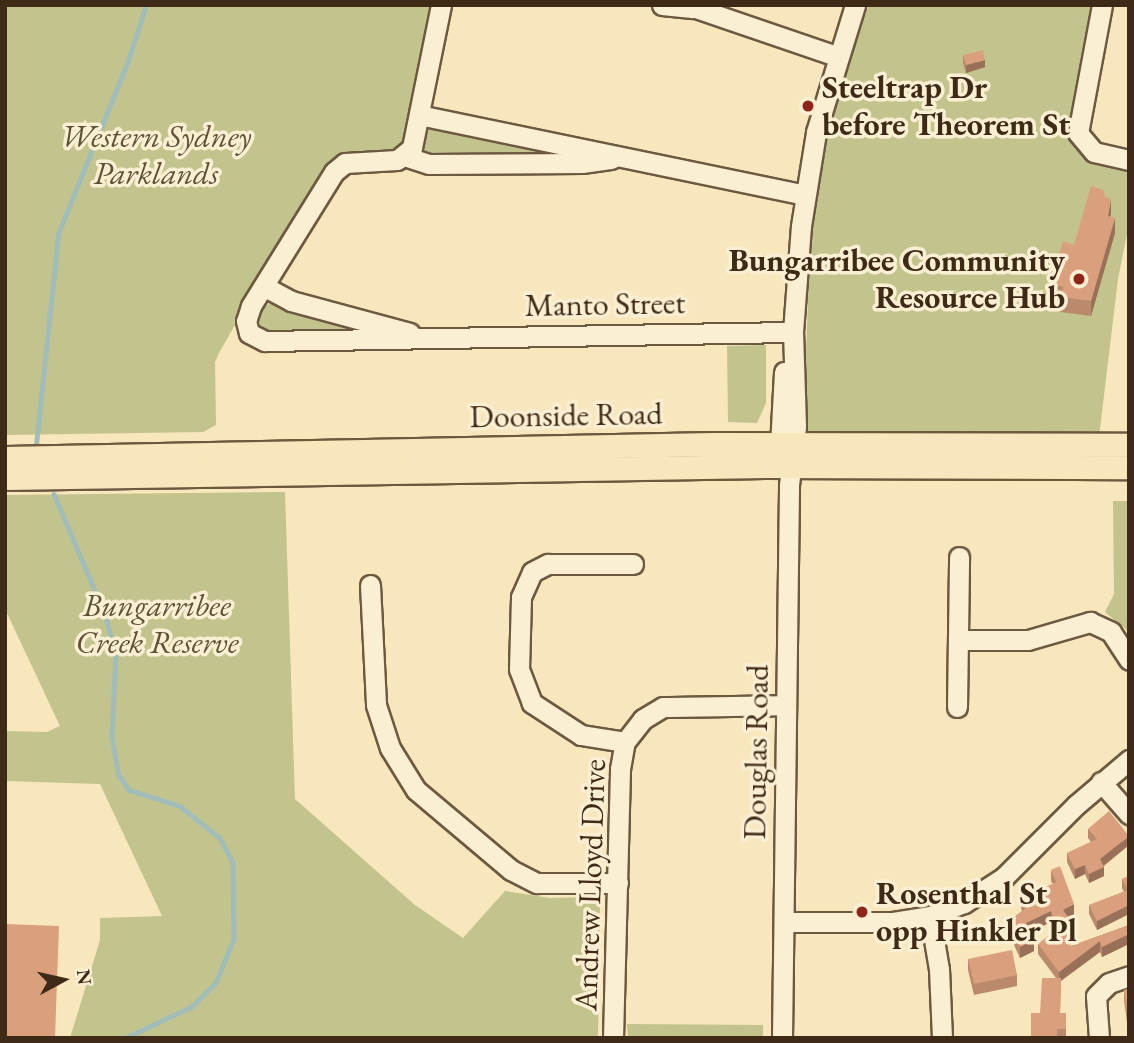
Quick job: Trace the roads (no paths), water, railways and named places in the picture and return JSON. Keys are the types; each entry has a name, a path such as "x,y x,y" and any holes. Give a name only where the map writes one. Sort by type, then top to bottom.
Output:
{"main road":[{"name":"Doonside Road","path":"5,478 788,452 1129,445"},
{"name":"Doonside Road","path":"5,458 788,452 1129,467"}],"street":[{"path":"404,156 414,143 441,5"},
{"path":"663,5 690,6 836,56"},
{"name":"Douglas Road","path":"782,1038 788,452 793,332 805,195 836,56 855,5"},
{"path":"1102,5 1078,133 1094,152 1129,160"},
{"path":"419,115 583,147 616,158 805,195"},
{"path":"265,287 340,166 404,156 429,164 582,163 616,158"},
{"name":"Manto Street","path":"417,335 291,301 265,287 246,321 246,328 255,338 383,340 417,335 793,332"},
{"path":"957,707 959,557"},
{"path":"625,742 581,735 532,703 519,669 521,597 523,583 540,566 633,564"},
{"path":"370,584 376,705 390,748 416,790 511,870 537,883 618,883"},
{"path":"958,640 1028,640 1090,622 1111,632 1129,660"},
{"name":"Andrew Lloyd Drive","path":"613,1038 620,769 625,742 643,719 663,707 786,705"},
{"path":"784,922 887,922 930,916 972,899 1004,877 1101,782 1129,760"},
{"path":"1101,782 1129,814"},
{"path":"930,916 939,969 942,1038"},
{"path":"1099,1038 1096,996 1109,983 1129,976"}],"waterway":[{"path":"36,445 58,234 128,61 146,5"},
{"path":"54,494 105,614 116,655 112,737 119,775 129,790 180,806 220,838 233,862 234,939 216,983 192,1007 126,1038"}],"place":[{"name":"Steeltrap Dr before Theorem St","path":"808,106"},
{"name":"Bungarribee Community Resource Hub","path":"1079,279"},
{"name":"Rosenthal St opp Hinkler Pl","path":"862,912"}],"park label":[{"name":"Western Sydney Parklands","path":"156,156"},
{"name":"Bungarribee Creek Reserve","path":"157,624"}]}
